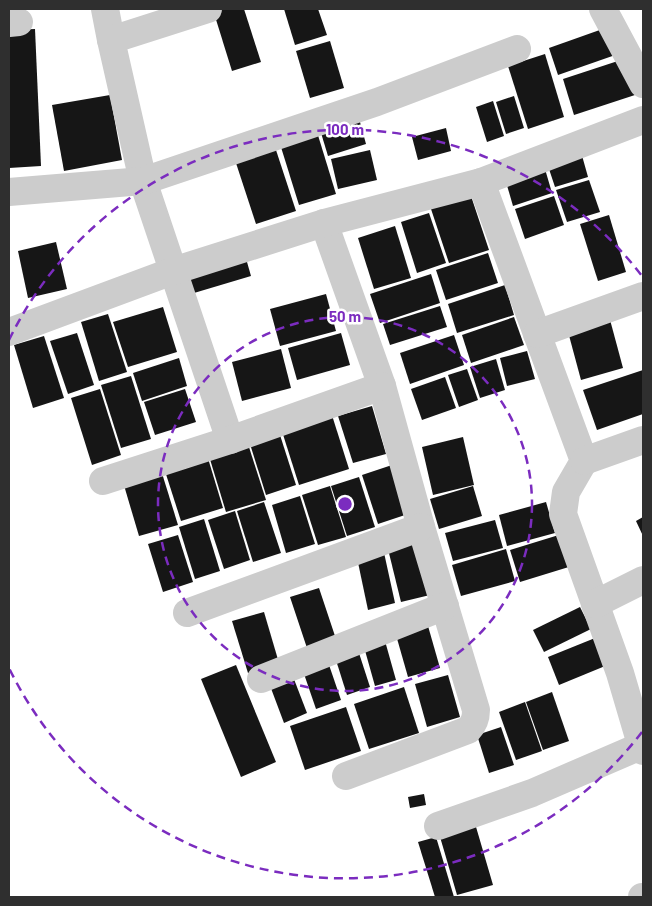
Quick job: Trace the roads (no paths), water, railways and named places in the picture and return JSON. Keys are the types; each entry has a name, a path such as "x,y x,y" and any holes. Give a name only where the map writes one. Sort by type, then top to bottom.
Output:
{"street":[{"path":"105,9 143,181 230,440"},
{"path":"111,40 208,9"},
{"path":"603,9 643,84"},
{"path":"9,192 143,181 377,102 518,49"},
{"path":"9,332 173,271 324,223 481,182 643,120"},
{"path":"481,182 584,461"},
{"path":"324,223 382,386 421,527 476,710 476,717 468,730 346,776"},
{"path":"536,334 643,296"},
{"path":"103,481 230,440 382,386"},
{"path":"438,826 532,793 642,748 620,673 563,514 566,492 584,461 643,440"},
{"path":"187,613 421,527"},
{"path":"595,604 643,580"},
{"path":"261,679 445,606"}]}
